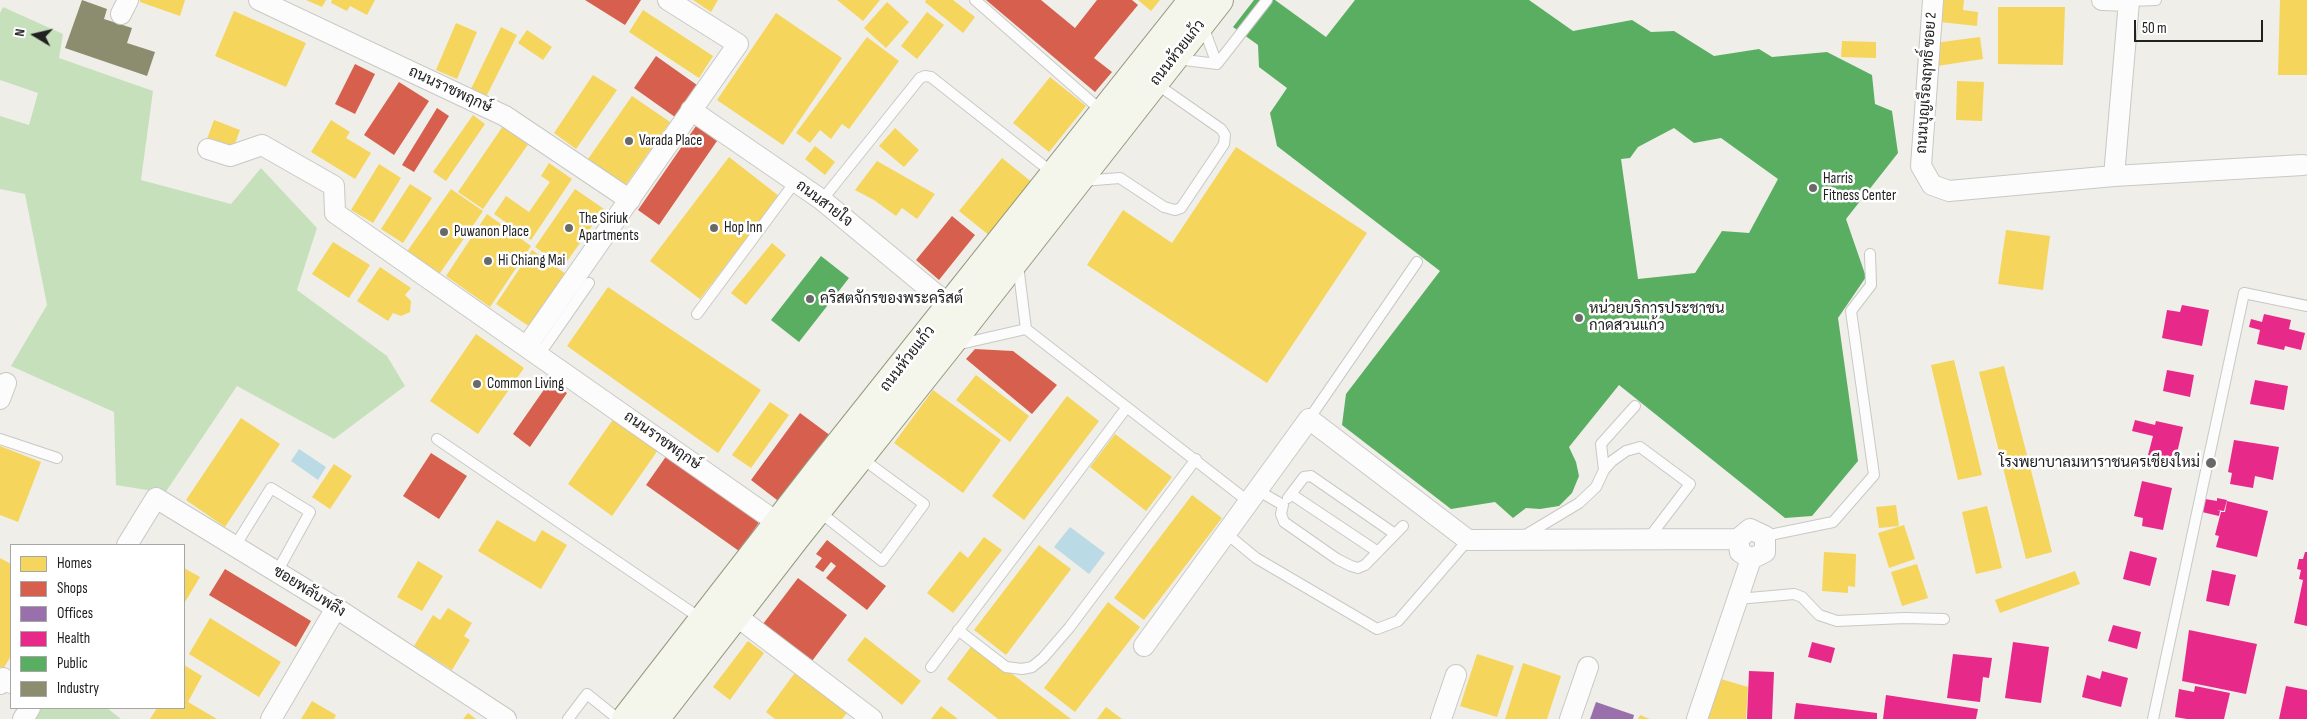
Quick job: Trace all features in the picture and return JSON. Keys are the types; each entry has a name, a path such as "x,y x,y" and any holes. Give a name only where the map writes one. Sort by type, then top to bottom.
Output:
{"main road":[{"name":"ถนนห้วยแก้ว","path":"626,719 703,620 787,530 817,510 1017,259 1104,112 1197,11 1219,0"},
{"name":"ถนนห้วยแก้ว","path":"655,719 735,615 787,530 950,306 1155,83 1173,59 1197,11"}],"street":[{"name":"ถนนราชพฤกษ์","path":"258,0 505,116 630,200"},
{"path":"533,351 630,200 738,44 668,0"},
{"name":"ถนนบุญเรืองฤทธิ์ ซอย 2","path":"1932,0 1921,166 1932,185 1949,191 2114,176"},
{"path":"2102,0 2129,1 2114,176 2303,165"},
{"name":"ถนนสายใจ","path":"691,110 822,200 950,306"},
{"name":"ถนนราชพฤกษ์","path":"208,149 230,156 262,145 334,186 335,213 787,530"},
{"path":"1144,646 1227,534 1309,418 1468,540 1738,539 1750,529 1765,536 1765,552 1751,559 1697,719"},
{"name":"ซอยพลับพลึง","path":"128,544 156,498 336,608 506,719"},
{"path":"1738,539 1740,552 1751,559"},
{"path":"271,719 336,608"},
{"path":"735,615 872,719"},
{"path":"1570,719 1588,667"},
{"path":"1445,718 1456,676"},
{"path":"0,684 3,678 10,682"}],"lane":[{"path":"975,0 1104,112"},
{"path":"1217,64 1267,0"},
{"path":"2129,1 2156,0"},
{"path":"1197,11 1217,64"},
{"path":"1173,59 1217,64"},
{"path":"822,200 920,78 926,76 931,77 1066,178 1120,178 1164,207 1175,210 1181,208 1224,144 1225,135 1221,129 1155,83"},
{"path":"697,314 795,182"},
{"path":"1765,536 1833,522 1874,475 1851,311 1871,285 1870,254"},
{"path":"1017,259 1026,329 1196,459 1253,496 1283,505"},
{"path":"1309,418 1417,262"},
{"path":"533,351 589,283"},
{"path":"2153,719 2244,293 2307,306"},
{"path":"948,346 1026,329"},
{"path":"1604,470 1601,444 1635,406"},
{"path":"931,667 1127,407"},
{"path":"0,439 57,458"},
{"path":"437,439 703,620"},
{"path":"1519,539 1580,503 1596,487 1604,470 1621,454 1640,447 1690,484 1648,539"},
{"path":"817,510 882,561 924,504 860,456"},
{"path":"958,630 1006,667 1022,669 1032,667 1043,658 1069,628 1136,535 1196,459"},
{"path":"1395,534 1311,476 1304,477 1283,505 1281,514 1284,522 1337,559 1358,568 1365,565 1404,526"},
{"path":"235,546 271,488 310,512 277,572"},
{"path":"1291,494 1378,552"},
{"path":"1227,534 1256,558 1377,629 1398,621 1468,540"},
{"path":"1738,599 1794,594 1802,597 1819,614 1837,621 1944,619"},
{"path":"568,719 587,694 618,719"}],"green space":[{"path":"3,7 63,34 59,58 153,91 141,180 231,204 261,168 317,228 297,290 387,356 405,386 334,439 237,386 165,493 116,485 114,412 11,366 47,305 25,194 0,189 0,116 29,125 38,93 0,80 0,13"},
{"path":"41,709 108,709 121,719 34,719"}],"water":[{"path":"299,449 326,467 318,480 291,461"},
{"path":"1070,527 1105,553 1089,574 1054,547"}],"building: Homes":[{"path":"140,0 185,0 180,16 140,2"},
{"path":"306,0 326,0 322,7"},
{"path":"332,0 375,0 367,15 350,6 347,11 331,3"},
{"path":"693,0 718,0 711,12"},
{"path":"837,0 880,0 863,21"},
{"path":"926,0 953,0 975,17 963,33 925,2"},
{"path":"1138,0 1160,0 1151,11"},
{"path":"1942,0 1964,0 1963,10 1978,12 1977,26 1940,22"},
{"path":"2280,0 2307,0 2307,75 2278,75"},
{"path":"887,2 909,22 886,48 864,28"},
{"path":"1998,7 2065,7 2063,65 1998,64"},
{"path":"643,10 713,56 699,78 629,32"},
{"path":"234,11 306,43 286,87 215,56"},
{"path":"927,12 944,25 917,59 901,46"},
{"path":"776,13 842,58 783,145 717,100"},
{"path":"456,23 477,32 457,79 436,70"},
{"path":"501,27 517,35 486,97 471,89"},
{"path":"527,30 552,47 543,60 518,43"},
{"path":"867,37 899,61 849,129 842,124 831,139 820,130 810,143 796,133"},
{"path":"1980,37 1983,59 1937,66 1934,43"},
{"path":"1842,41 1876,42 1876,58 1841,57"},
{"path":"593,75 617,90 576,149 554,133"},
{"path":"1050,77 1086,106 1049,152 1013,123"},
{"path":"1957,81 1984,82 1982,121 1956,120"},
{"name":"Varada Place","path":"632,96 670,122 625,186 588,159"},
{"path":"473,115 485,124 446,181 433,172"},
{"path":"214,120 240,130 233,149 207,139"},
{"path":"331,120 350,132 346,138 371,153 355,179 311,152"},
{"path":"503,126 529,143 483,209 458,192"},
{"path":"895,128 919,150 904,167 879,146"},
{"path":"815,146 835,162 825,175 805,159"},
{"path":"1236,147 1367,233 1267,383 1087,265 1123,210 1172,243"},
{"name":"Hop Inn","path":"729,157 779,196 700,299 650,261"},
{"path":"1002,158 1033,183 990,236 959,211"},
{"path":"877,161 935,194 917,219 902,208 896,216 874,200 855,190"},
{"path":"549,163 572,179 531,240 494,214 506,196 529,212 550,182 541,176"},
{"path":"379,164 401,178 373,223 351,210"},
{"path":"410,184 432,198 403,243 381,229"},
{"name":"Puwanon Place","path":"451,189 483,211 438,276 406,253"},
{"name":"The Siriuk Apartments","path":"575,189 604,209 563,267 535,247"},
{"name":"Hi Chiang Mai","path":"487,214 531,246 490,307 446,276"},
{"path":"2006,230 2050,236 2043,290 1998,284"},
{"path":"333,242 370,265 349,298 312,274"},
{"path":"772,243 786,255 746,305 731,293"},
{"path":"532,250 566,274 530,327 496,304"},
{"path":"380,267 411,288 405,295 411,301 410,312 401,316 393,313 388,321 357,301"},
{"path":"608,287 761,390 718,453 567,346"},
{"name":"Common Living","path":"476,334 524,368 478,434 430,401"},
{"path":"1954,360 1982,475 1958,480 1931,365"},
{"path":"2004,366 2052,552 2026,559 1979,372"},
{"path":"976,375 1029,416 1010,442 956,400"},
{"path":"933,390 1001,440 963,493 894,443"},
{"path":"1067,396 1099,421 1024,520 992,496"},
{"path":"770,402 789,415 751,468 732,455"},
{"path":"241,418 280,444 225,527 186,500"},
{"path":"614,418 658,450 612,516 568,484"},
{"path":"1115,434 1172,477 1146,511 1090,467"},
{"path":"0,446 41,462 18,522 0,515"},
{"path":"334,464 352,476 330,509 312,497"},
{"path":"1192,495 1222,518 1144,620 1114,598"},
{"path":"1896,505 1899,526 1879,528 1876,507"},
{"path":"1987,506 2002,568 1976,574 1962,512"},
{"path":"497,520 535,542 542,530 567,545 541,589 478,551"},
{"path":"1904,525 1915,559 1889,568 1878,533"},
{"path":"984,537 1002,550 953,613 927,593 960,551 968,558"},
{"path":"1039,545 1071,569 1006,655 974,630"},
{"path":"1824,552 1856,554 1855,587 1848,586 1848,593 1822,591"},
{"path":"0,558 10,563 10,658 3,669 0,667"},
{"path":"418,561 443,576 422,611 397,597"},
{"path":"1917,564 1928,598 1902,606 1891,572"},
{"path":"185,569 200,577 185,602"},
{"path":"2075,571 2080,584 2000,613 1995,600"},
{"path":"1108,602 1140,627 1075,712 1044,688"},
{"path":"448,608 472,623 464,636 470,640 452,670 414,646 433,615 440,620"},
{"path":"210,618 281,662 259,697 189,654"},
{"path":"865,637 921,681 902,705 847,660"},
{"path":"748,641 764,653 730,700 713,687"},
{"path":"973,644 1071,719 998,719 947,679"},
{"path":"1477,654 1514,666 1497,717 1460,706"},
{"path":"1523,663 1561,676 1547,719 1505,719"},
{"path":"185,666 202,676 188,702 217,719 150,719 156,709 185,709"},
{"path":"797,670 850,709 842,719 775,719 766,712"},
{"path":"1721,679 1748,687 1746,719 1708,719"},
{"path":"312,701 336,715 334,719 301,719"},
{"path":"941,706 958,719 931,719"},
{"path":"1106,707 1122,719 1097,719"},
{"path":"468,713 476,719 463,719"},
{"path":"1640,715 1650,719 1638,719"}],"building: Shops":[{"path":"585,0 641,0 625,25"},
{"path":"986,0 1041,0 1075,28 1097,0 1132,0 1138,5 1094,58 1112,72 1095,92"},
{"path":"656,56 697,85 675,117 634,88"},
{"path":"355,64 375,74 355,114 335,104"},
{"path":"399,82 429,101 394,155 364,135"},
{"path":"437,108 449,116 414,172 402,165"},
{"path":"696,126 717,141 659,225 638,210"},
{"path":"952,216 975,235 939,280 916,260"},
{"path":"975,349 1013,351 1057,385 1032,414 966,359"},
{"path":"550,381 567,393 530,447 513,434"},
{"path":"800,413 831,436 781,503 751,480"},
{"path":"431,453 467,476 439,519 403,496"},
{"path":"667,455 760,521 739,551 646,485"},
{"path":"827,540 886,586 867,610 826,578 836,566 831,562 823,572 815,567 822,558 816,554"},
{"path":"225,569 311,621 296,647 209,595"},
{"path":"798,578 847,615 812,661 763,624"}],"building: Offices":[{"path":"1596,702 1634,715 1633,719 1590,719"}],"building: Health":[{"path":"2182,305 2209,310 2202,346 2162,338 2167,310 2180,312"},
{"path":"2264,314 2291,320 2289,329 2305,333 2301,350 2285,346 2284,350 2257,344 2260,330 2249,327 2251,319 2262,322"},
{"path":"2167,370 2194,375 2190,397 2163,391"},
{"path":"2255,380 2288,386 2284,410 2250,404"},
{"path":"2135,420 2155,425 2156,421 2183,427 2175,462 2148,455 2153,436 2132,431"},
{"path":"2234,440 2279,447 2273,480 2255,476 2253,488 2230,484 2232,473 2228,472"},
{"path":"2142,481 2172,488 2163,530 2142,526 2143,518 2134,516"},
{"path":"2217,498 2227,500 2224,511 2217,510 2220,511 2219,516 2202,512 2205,499 2217,501"},
{"path":"2227,501 2268,511 2257,557 2216,547 2219,536 2215,535 2221,512 2225,512"},
{"path":"2130,551 2157,558 2150,586 2123,579"},
{"path":"2305,552 2307,552 2307,626 2294,623 2303,580 2299,579 2301,570 2297,569 2299,559 2303,559"},
{"path":"2212,570 2236,575 2229,606 2206,601"},
{"path":"2113,625 2141,632 2137,649 2108,641"},
{"path":"2189,630 2257,644 2246,694 2182,681"},
{"path":"1812,642 1835,648 1831,663 1808,657"},
{"path":"2013,642 2049,647 2041,703 2005,698"},
{"path":"1953,654 1992,658 1989,678 1983,677 1980,702 1947,698"},
{"path":"1749,671 1774,672 1772,719 1747,719"},
{"path":"2102,671 2128,678 2121,707 2082,697 2087,675 2100,679"},
{"path":"2195,686 2230,693 2224,719 2187,719 2175,717 2179,689 2194,692"},
{"path":"2286,686 2307,690 2307,719 2279,719"},
{"path":"1886,695 1978,709 1976,719 1883,719"},
{"path":"1796,703 1877,713 1877,719 1794,719"}],"building: Public":[{"path":"1254,0 1275,0 1326,37 1355,0 1529,0 1573,31 1632,20 1651,32 1674,31 1714,56 1759,49 1772,57 1827,52 1872,75 1875,104 1892,111 1898,153 1846,219 1866,277 1838,318 1858,461 1812,516 1785,518 1619,385 1569,447 1576,462 1579,476 1572,493 1559,506 1540,509 1526,508 1513,518 1495,502 1451,509 1342,425 1346,394 1440,271 1277,146 1270,113 1287,88 1259,67 1258,45 1233,27","holes":["1674,128 1694,143 1721,138 1778,179 1749,233 1722,231 1695,273 1638,279 1621,159 1630,158 1638,147"]},
{"name":"คริสตจักรของพระคริสต์","path":"821,256 849,278 799,342 771,320"}],"building: Industry":[{"path":"82,0 107,9 104,19 132,28 127,43 155,52 147,76 65,48"}],"place":[{"name":"Varada Place","path":"629,141"},
{"name":"Harris Fitness Center","path":"1813,188"},
{"name":"The Siriuk Apartments","path":"569,228"},
{"name":"Hop Inn","path":"714,228"},
{"name":"Puwanon Place","path":"444,232"},
{"name":"Hi Chiang Mai","path":"488,261"},
{"name":"คริสตจักรของพระคริสต์","path":"810,299"},
{"name":"หน่วยบริการประชาชน กาดสวนแก้ว","path":"1579,318"},
{"name":"Common Living","path":"477,384"},
{"name":"โรงพยาบาลมหาราชนครเชียงใหม่","path":"2211,463"}]}
